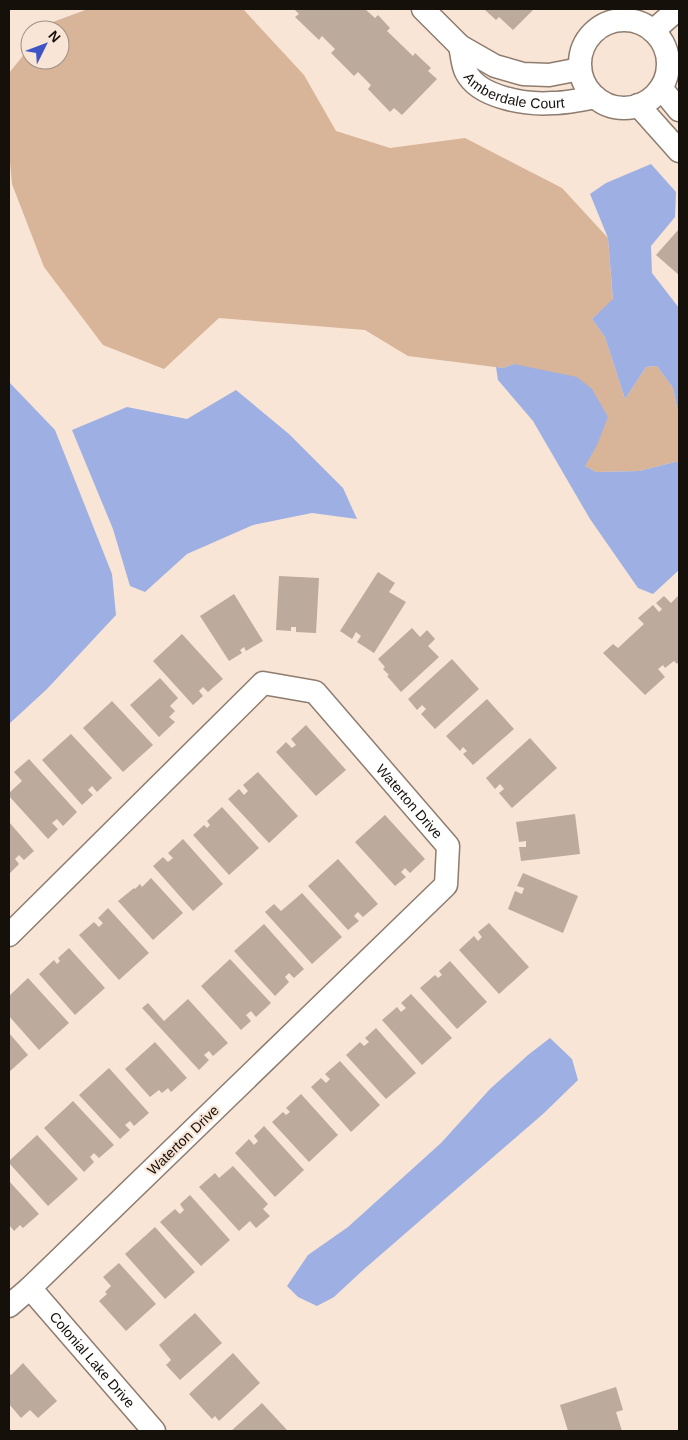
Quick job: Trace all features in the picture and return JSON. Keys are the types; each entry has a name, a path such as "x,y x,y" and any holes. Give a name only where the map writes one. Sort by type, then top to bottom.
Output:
{"street":[{"name":"Amberdale Court","path":"423,9 460,46 495,66 514,72 548,75 580,69"},
{"path":"654,32 678,9"},
{"path":"616,20 630,20 642,24 654,32 661,41 667,59 666,77 651,99 627,108 604,104 595,97 582,80 580,69 580,56 584,43 592,32 616,20"},
{"name":"Amberdale Court","path":"460,46 466,72 483,90 506,98 536,103 552,103 595,97"},
{"path":"506,98 514,72"},
{"path":"660,88 679,110"},
{"path":"638,105 679,151"},
{"name":"Waterton Drive","path":"9,935 263,683 315,692 448,846 446,886 30,1288 9,1306"},
{"name":"Colonial Lake Drive","path":"30,1288 154,1431"}],"shaded area":[{"path":"88,9 243,9 304,75 336,131 390,148 465,138 562,188 608,238 613,300 592,319 605,337 625,399 646,367 657,366 673,388 679,417 679,461 639,471 596,472 585,466 514,364 503,368 408,356 365,330 219,318 164,369 103,345 44,267 12,184 9,151 9,73 20,59 20,70 70,70 70,20 58,20"}],"water":[{"path":"651,164 676,192 675,217 651,246 652,273 679,308 679,417 673,388 657,366 646,367 625,399 605,337 592,319 613,299 608,238 590,194 606,183"},
{"path":"514,364 577,377 592,389 608,417 597,445 585,466 596,472 639,471 679,461 679,570 653,594 638,588 590,519 533,421 498,380 496,367 503,368"},
{"path":"9,382 55,430 112,574 116,615 47,689 9,724"},
{"path":"236,390 289,434 343,488 357,519 312,513 253,525 187,554 145,592 130,586 113,529 72,430 127,407 187,419"},
{"path":"550,1038 572,1059 578,1080 543,1114 334,1297 317,1306 298,1297 287,1286 308,1255 348,1227 441,1143 490,1089"}],"building":[{"path":"294,9 365,9 375,18 378,15 390,28 387,31 413,56 415,53 431,68 428,71 437,79 402,115 394,108 390,112 368,89 371,85 358,72 354,76 331,53 335,49 322,36 319,40 295,17 299,14"},
{"path":"486,9 534,9 513,30 499,17 496,20"},
{"path":"679,229 679,275 656,255"},
{"path":"378,572 395,583 389,592 406,602 374,653 357,642 361,636 356,632 352,639 340,631"},
{"path":"279,576 319,578 316,633 296,632 296,627 291,627 291,631 276,630"},
{"path":"234,594 263,641 246,651 244,647 240,650 242,653 229,661 200,616"},
{"path":"679,595 679,661 677,664 674,661 665,668 663,665 658,669 665,677 645,695 603,653 613,644 618,648 644,624 638,618 653,605 659,612 662,609 656,603 664,596 671,603"},
{"path":"412,628 420,637 427,630 435,639 428,646 439,657 401,692 387,676 389,675 383,669 385,667 378,659"},
{"path":"182,634 223,679 208,692 203,687 199,691 203,696 193,705 153,661"},
{"path":"452,659 479,689 435,729 421,714 426,709 422,705 417,710 408,699"},
{"path":"160,678 178,698 170,706 175,711 169,717 175,722 159,737 130,705"},
{"path":"487,699 514,729 473,765 463,754 467,751 463,747 460,751 446,736"},
{"path":"112,701 153,745 123,772 83,728"},
{"path":"306,725 346,770 316,796 276,752 286,742 292,748 296,745 291,739"},
{"path":"71,734 112,778 97,792 92,786 88,790 93,795 82,805 42,760"},
{"path":"530,738 557,768 512,808 499,793 504,789 500,784 495,789 486,778"},
{"path":"29,759 77,812 63,826 57,819 52,823 58,829 48,839 9,796 9,793 22,781 14,772"},
{"path":"258,772 298,816 269,843 228,799 239,789 244,795 248,791 243,785"},
{"path":"222,807 259,848 229,875 193,835 204,825 207,828 210,825 207,821"},
{"path":"575,814 580,854 521,861 519,847 526,847 526,841 519,842 516,822"},
{"path":"385,815 425,859 410,873 405,868 401,872 406,877 395,886 355,842"},
{"path":"9,822 34,851 24,860 19,855 15,859 19,864 9,874"},
{"path":"183,839 223,884 193,911 153,866 163,857 168,862 173,858 168,853"},
{"path":"338,859 378,904 363,917 358,912 354,916 359,921 348,930 308,886"},
{"path":"523,873 578,896 563,933 508,909 515,891 522,894 524,888 517,886"},
{"path":"151,878 183,913 153,940 118,901 140,884 142,887"},
{"path":"302,893 342,937 312,964 265,912 274,904 281,911"},
{"path":"108,908 149,953 119,980 79,935 94,922 99,927 103,923 98,918"},
{"path":"489,923 529,967 499,994 459,950 474,936 478,941 482,937 478,932"},
{"path":"264,924 304,969 294,978 289,973 285,977 289,982 275,996 234,951"},
{"path":"69,948 105,988 75,1015 39,974 54,960 57,964 60,961 58,958"},
{"path":"230,959 271,1003 256,1017 251,1011 246,1015 251,1021 241,1030 201,986"},
{"path":"450,961 487,1002 457,1029 420,988 435,975 438,978 442,975 439,971"},
{"path":"28,978 69,1023 39,1050 9,1016 9,996"},
{"path":"411,994 452,1038 422,1065 382,1020 397,1007 401,1012 406,1008 401,1003"},
{"path":"188,999 228,1043 213,1056 209,1051 204,1055 209,1060 199,1070 142,1008 148,1003 164,1021"},
{"path":"376,1028 416,1073 386,1099 346,1055 360,1042 364,1046 369,1042 365,1038"},
{"path":"9,1033 28,1055 9,1072"},
{"path":"155,1042 187,1078 171,1092 168,1088 162,1093 159,1090 150,1097 125,1069"},
{"path":"340,1061 380,1105 351,1132 311,1087 321,1078 326,1083 330,1079 325,1074"},
{"path":"109,1068 149,1113 134,1126 130,1121 125,1125 130,1130 120,1139 79,1095"},
{"path":"301,1094 338,1135 309,1162 272,1122 283,1112 286,1115 290,1112 286,1108"},
{"path":"73,1101 114,1145 99,1158 94,1153 90,1157 94,1162 84,1172 44,1128"},
{"path":"264,1126 304,1170 275,1197 235,1153 249,1139 254,1145 258,1141 254,1136"},
{"path":"37,1135 78,1179 48,1206 9,1163"},
{"path":"233,1166 268,1204 263,1209 270,1216 256,1228 250,1221 239,1231 199,1187 215,1173 219,1178"},
{"path":"9,1181 39,1214 23,1228 20,1225 14,1231 10,1226 9,1228"},
{"path":"190,1195 230,1240 201,1266 160,1222 175,1209 180,1214 184,1210 180,1204"},
{"path":"155,1227 195,1272 165,1299 125,1254"},
{"path":"119,1263 156,1304 126,1331 99,1301 107,1294 105,1292 111,1286 103,1277"},
{"path":"195,1313 222,1343 180,1380 166,1365 171,1360 159,1345"},
{"path":"233,1353 260,1383 219,1421 215,1416 212,1419 189,1394"},
{"path":"23,1363 57,1401 38,1418 30,1410 21,1418 9,1404 9,1373 11,1375"},
{"path":"616,1387 623,1410 616,1412 622,1431 568,1431 560,1405"},
{"path":"262,1403 288,1431 231,1431"}]}
